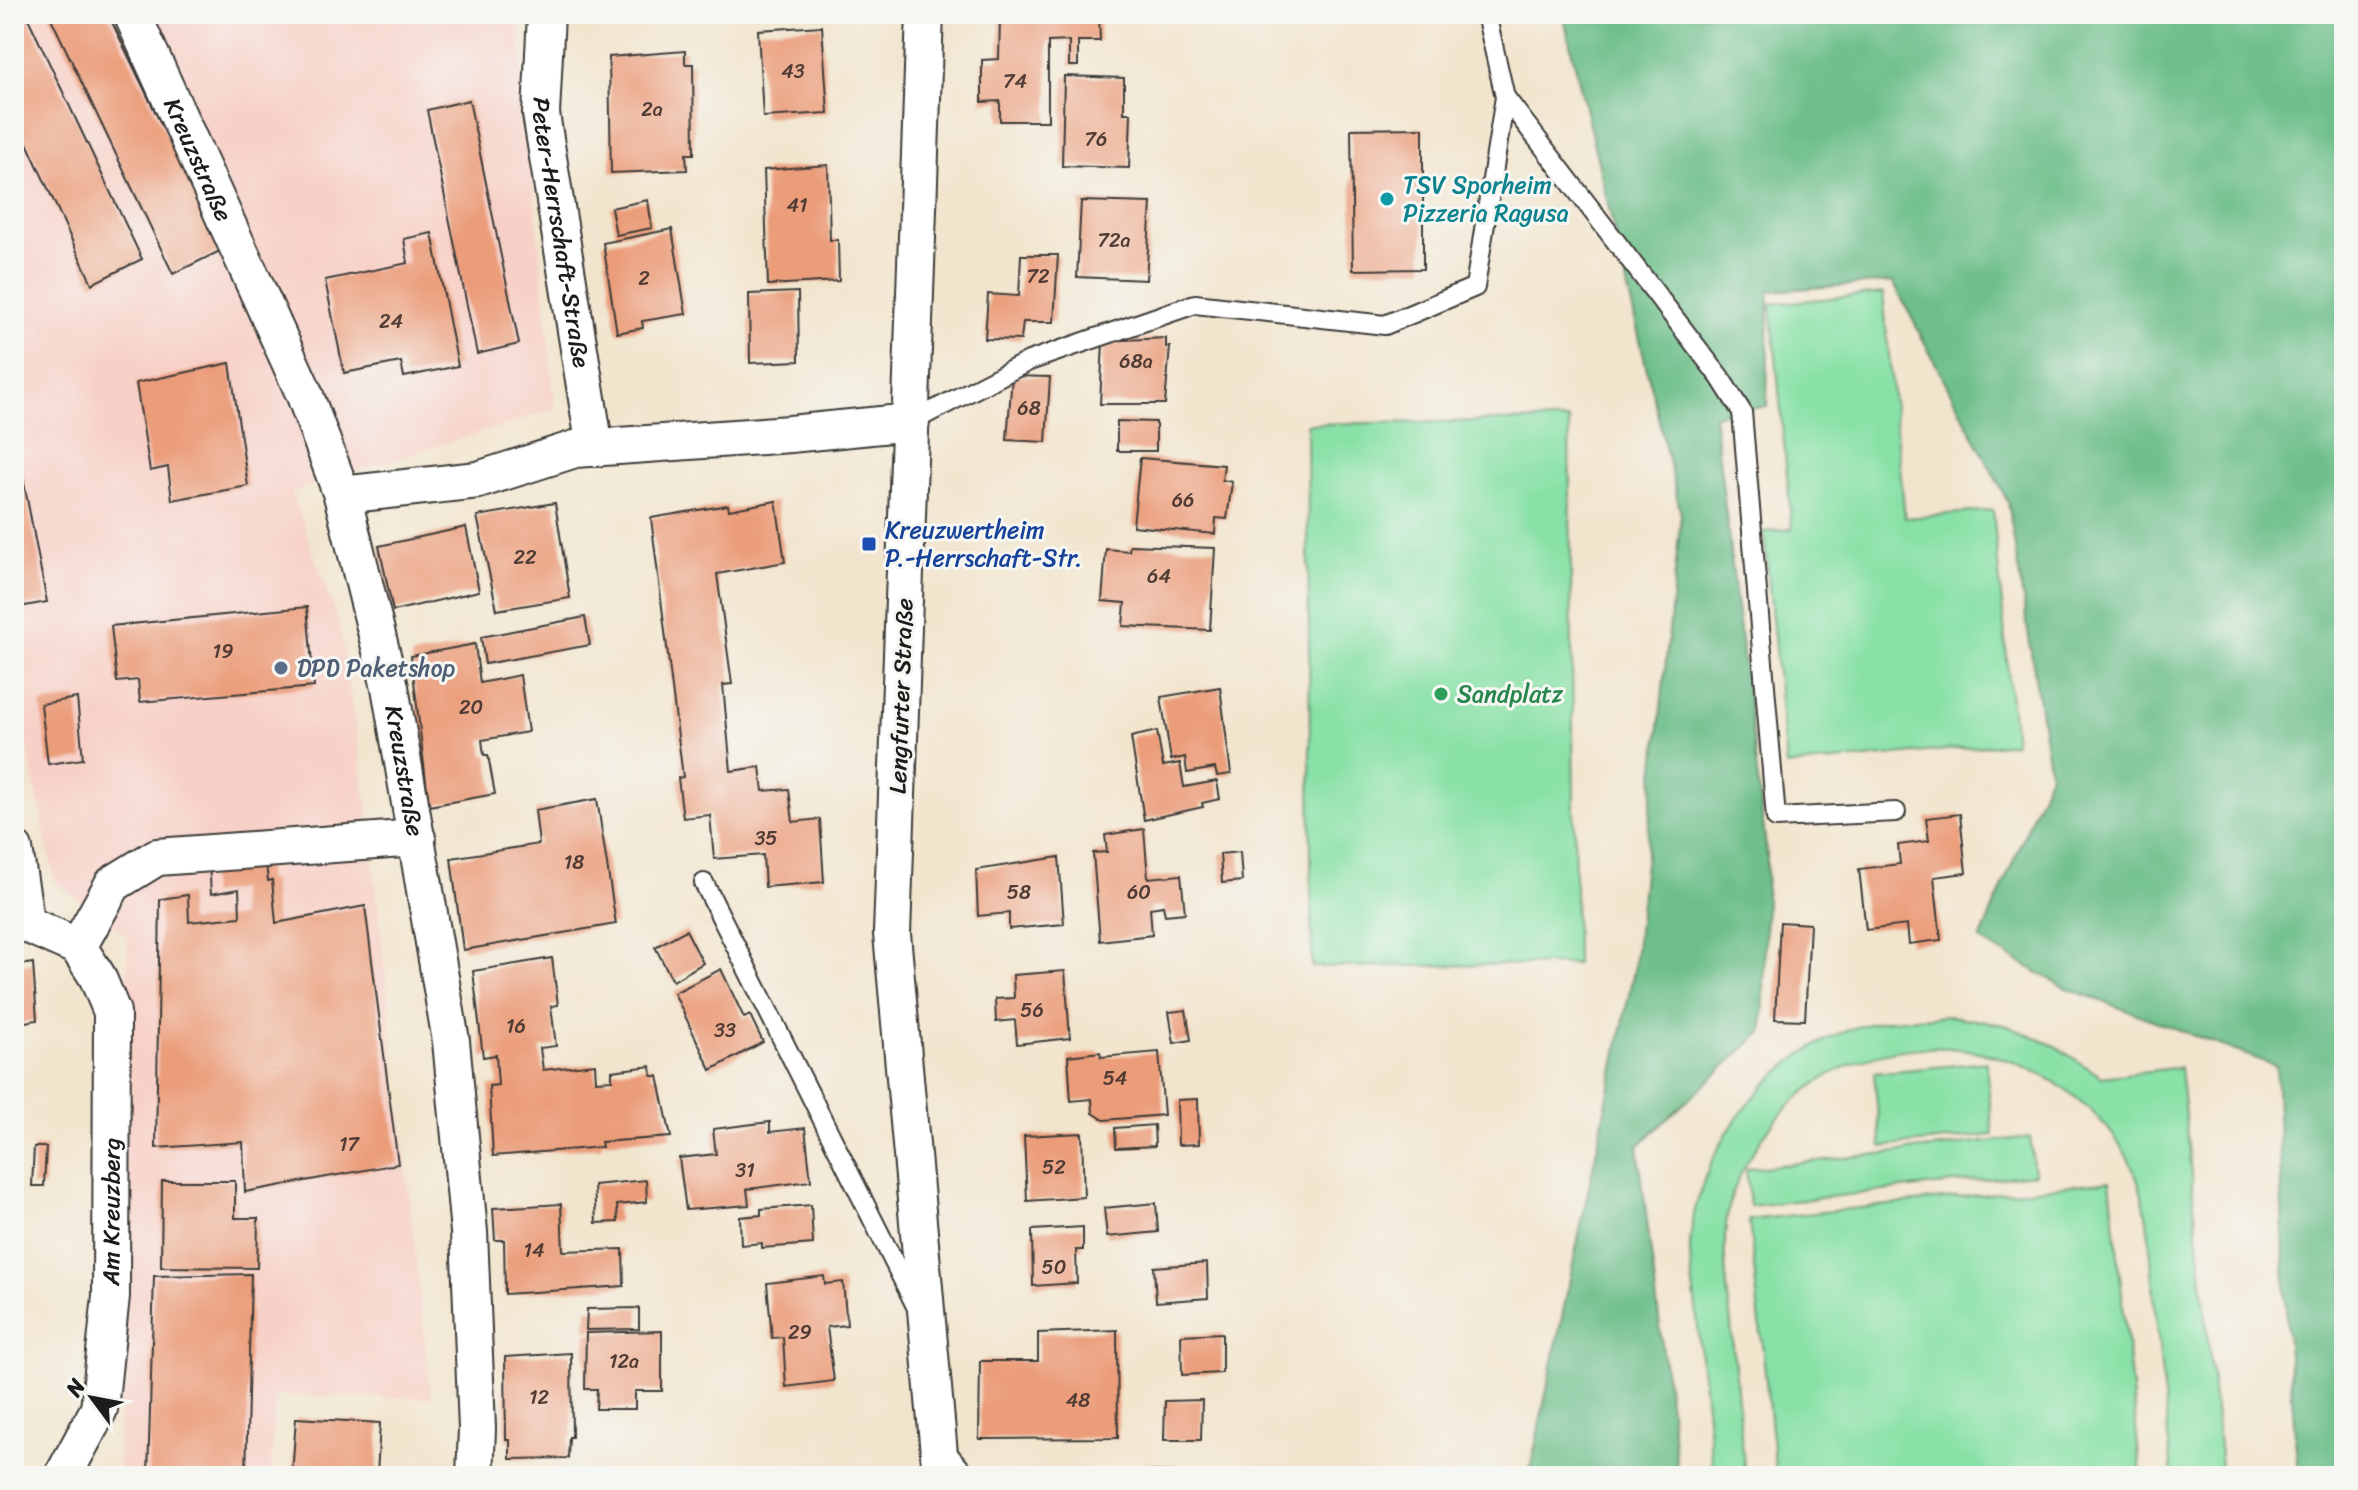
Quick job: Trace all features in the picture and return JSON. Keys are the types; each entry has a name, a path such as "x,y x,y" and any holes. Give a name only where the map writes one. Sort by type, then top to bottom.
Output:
{"street":[{"name":"Kreuzstraße","path":"132,14 304,393 342,495 390,687 451,1041 469,1232 477,1429 475,1476"},
{"name":"Peter-Herrschaft-Straße","path":"546,14 541,114 595,448"},
{"name":"Lengfurter Straße","path":"925,14 892,934 939,1459"},
{"path":"342,495 478,480 575,449 911,422"},
{"path":"14,849 26,924 78,947 113,884 157,857 417,838"},
{"name":"Am Kreuzberg","path":"63,1476 99,1409 111,1296 112,1012 97,976 78,947"}],"lane":[{"path":"911,422 1029,361 1195,304 1385,325 1475,287 1505,97 1486,14"},
{"path":"1505,97 1719,376 1742,412 1776,818 1896,812"},
{"name":"Lengfurter Straße","path":"704,883 928,1330"},
{"path":"939,1459 967,1476"}],"shaded area":[{"path":"14,14 517,14 555,409 292,492 340,628 367,804 431,1398 275,1396 271,1476 118,1474 128,937 55,882 14,686"}],"green space":[{"path":"1563,14 2344,14 2344,1476 2298,1476 2287,1330 2276,1066 2064,987 1980,940 2050,774 2008,502 1893,282 1769,291 1767,406 1714,415 1767,856 1763,1031 1638,1146 1678,1476 1529,1476 1634,970 1681,514"},
{"path":"1883,293 1905,518 1993,510 2015,743 1786,766 1764,532 1792,529 1771,304"},
{"name":"Sandplatz","path":"1569,420 1576,964 1312,967 1307,424"},
{"path":"1951,1016 2005,1025 2055,1046 2102,1077 2180,1067 2222,1476 2172,1476 2148,1226 2136,1176 2122,1148 2097,1116 2054,1082 2018,1064 1979,1052 1940,1048 1901,1050 1864,1060 1828,1076 1796,1099 1768,1130 1746,1163 1731,1199 1725,1231 1726,1278 1745,1476 1713,1476 1690,1245 1704,1179 1719,1147 1760,1090 1813,1047 1843,1032 1869,1024"},
{"path":"1986,1062 1993,1135 1881,1147 1874,1073"},
{"path":"2030,1137 2034,1174 1750,1206 1746,1169"},
{"path":"2110,1181 2141,1476 1776,1476 1749,1220"}],"building":[{"path":"14,14 26,14 142,259 92,284 14,115"},
{"path":"49,14 108,14 222,250 173,274"},
{"path":"1099,14 1100,41 1078,41 1078,66 1069,66 1069,41 1048,42 1048,121 1000,121 1000,101 982,102 982,60 999,59 1000,19"},
{"path":"822,26 828,113 763,117 758,30"},
{"path":"685,51 685,64 693,64 694,154 686,154 687,170 611,173 609,57"},
{"path":"1064,76 1124,78 1124,113 1131,113 1129,168 1062,166"},
{"path":"469,100 519,344 477,354 427,110"},
{"name":"TSV Sporheim Pizzeria Ragusa","path":"1423,128 1423,269 1353,270 1351,129"},
{"path":"828,165 830,240 838,240 839,281 768,285 764,170"},
{"path":"648,200 652,228 616,235 611,208"},
{"path":"1081,201 1151,203 1146,280 1077,277"},
{"path":"672,229 686,314 642,321 643,328 617,333 603,243"},
{"path":"432,233 458,366 404,377 401,362 344,373 325,280 408,263 404,239"},
{"path":"1021,255 1058,255 1054,322 1023,322 1021,340 985,339 988,294 1019,296"},
{"path":"798,292 799,361 750,363 749,294"},
{"path":"1166,338 1166,347 1170,347 1165,404 1100,404 1103,341"},
{"path":"230,363 248,486 172,500 168,467 150,471 136,383"},
{"path":"1012,376 1050,377 1046,442 1007,440"},
{"path":"1117,421 1156,422 1156,451 1117,451"},
{"path":"14,431 47,602 14,608"},
{"path":"1140,458 1224,465 1222,480 1232,482 1227,519 1216,518 1215,534 1133,526"},
{"path":"776,501 785,562 717,574 732,684 723,685 731,771 760,767 763,791 789,789 793,822 820,819 824,882 765,887 763,855 714,859 710,815 683,818 678,778 683,777 651,518 728,505 729,510"},
{"path":"555,503 570,598 497,610 477,516"},
{"path":"466,527 479,591 393,611 379,546"},
{"path":"1130,545 1215,548 1210,630 1123,626 1125,603 1102,601 1106,549 1129,551"},
{"path":"307,607 314,687 140,702 138,680 117,682 111,626"},
{"path":"585,617 590,645 485,664 481,637"},
{"path":"475,644 480,683 520,675 528,732 482,740 495,794 429,806 411,656"},
{"path":"1220,687 1231,774 1217,776 1215,768 1187,773 1185,757 1171,760 1161,697"},
{"path":"77,698 83,759 48,764 41,704"},
{"path":"1157,731 1163,766 1180,763 1184,787 1217,781 1220,799 1202,803 1203,807 1144,820 1131,737"},
{"path":"597,799 616,924 463,950 451,858 539,844 535,810"},
{"path":"1960,814 1966,873 1934,877 1941,940 1909,944 1907,925 1866,930 1859,869 1900,864 1898,845 1929,841 1926,818"},
{"path":"1144,829 1148,878 1181,875 1185,913 1165,915 1163,906 1150,908 1152,935 1100,941 1093,853 1107,852 1105,835"},
{"path":"1240,852 1242,881 1222,883 1220,854"},
{"path":"1059,857 1064,924 1009,929 1009,913 978,916 976,870"},
{"path":"209,863 266,864 268,881 272,880 276,923 365,906 398,1164 245,1192 243,1142 156,1148 160,899 188,895 189,922 240,917 239,889 211,894"},
{"path":"1780,922 1810,924 1805,1020 1775,1019"},
{"path":"686,930 703,963 673,981 655,947"},
{"path":"552,958 558,1005 551,1006 556,1046 540,1048 543,1070 595,1064 596,1081 612,1080 612,1071 651,1066 652,1076 658,1076 671,1137 601,1142 602,1147 493,1156 489,1086 498,1085 496,1055 483,1057 473,971"},
{"path":"33,963 37,1020 14,1024 14,966"},
{"path":"721,969 744,1018 750,1015 763,1042 711,1070 674,993"},
{"path":"1065,971 1070,1038 1017,1044 1015,1020 996,1022 995,999 1014,998 1013,975"},
{"path":"1186,1010 1191,1040 1174,1043 1169,1012"},
{"path":"1100,1052 1101,1057 1159,1052 1164,1115 1104,1120 1093,1113 1092,1099 1071,1101 1068,1056"},
{"path":"1198,1099 1199,1144 1178,1145 1177,1100"},
{"path":"770,1122 770,1132 805,1128 811,1181 747,1189 749,1205 686,1210 679,1158 716,1154 713,1129"},
{"path":"1154,1125 1155,1146 1116,1148 1115,1128"},
{"path":"1082,1133 1084,1197 1027,1201 1024,1136"},
{"path":"34,1147 46,1147 44,1186 32,1186"},
{"path":"646,1180 647,1202 617,1205 618,1222 596,1223 594,1185"},
{"path":"162,1181 235,1181 235,1218 258,1218 257,1268 161,1267"},
{"path":"1156,1203 1158,1232 1107,1237 1104,1208"},
{"path":"561,1204 563,1251 623,1249 624,1286 505,1294 504,1240 495,1240 493,1208"},
{"path":"811,1205 813,1244 762,1248 762,1243 741,1245 740,1217 761,1215 761,1209"},
{"path":"1083,1227 1083,1250 1076,1250 1077,1283 1033,1286 1032,1230"},
{"path":"1207,1263 1208,1298 1156,1302 1154,1267"},
{"path":"251,1274 246,1476 148,1476 154,1276"},
{"path":"824,1276 825,1284 843,1282 847,1325 827,1327 834,1381 786,1387 783,1337 772,1338 767,1283"},
{"path":"639,1308 639,1329 586,1330 587,1309"},
{"path":"1117,1330 1118,1438 979,1439 980,1361 1038,1361 1038,1333"},
{"path":"662,1331 662,1391 635,1391 635,1409 596,1409 597,1389 585,1389 586,1333"},
{"path":"1222,1333 1222,1373 1182,1375 1181,1335"},
{"path":"571,1353 572,1437 569,1437 568,1458 510,1459 510,1440 506,1440 505,1357"},
{"path":"1202,1400 1201,1440 1164,1440 1165,1401"},
{"path":"296,1418 380,1423 377,1475 292,1476"},
{"path":"1131,1471 1180,1472 1180,1476 1131,1476"}],"place":[{"name":"TSV Sporheim Pizzeria Ragusa","path":"1387,199"},
{"name":"Kreuzwertheim P.-Herrschaft-Str.","path":"869,544"},
{"name":"DPD Paketshop","path":"281,668"},
{"name":"Sandplatz","path":"1441,694"}]}
